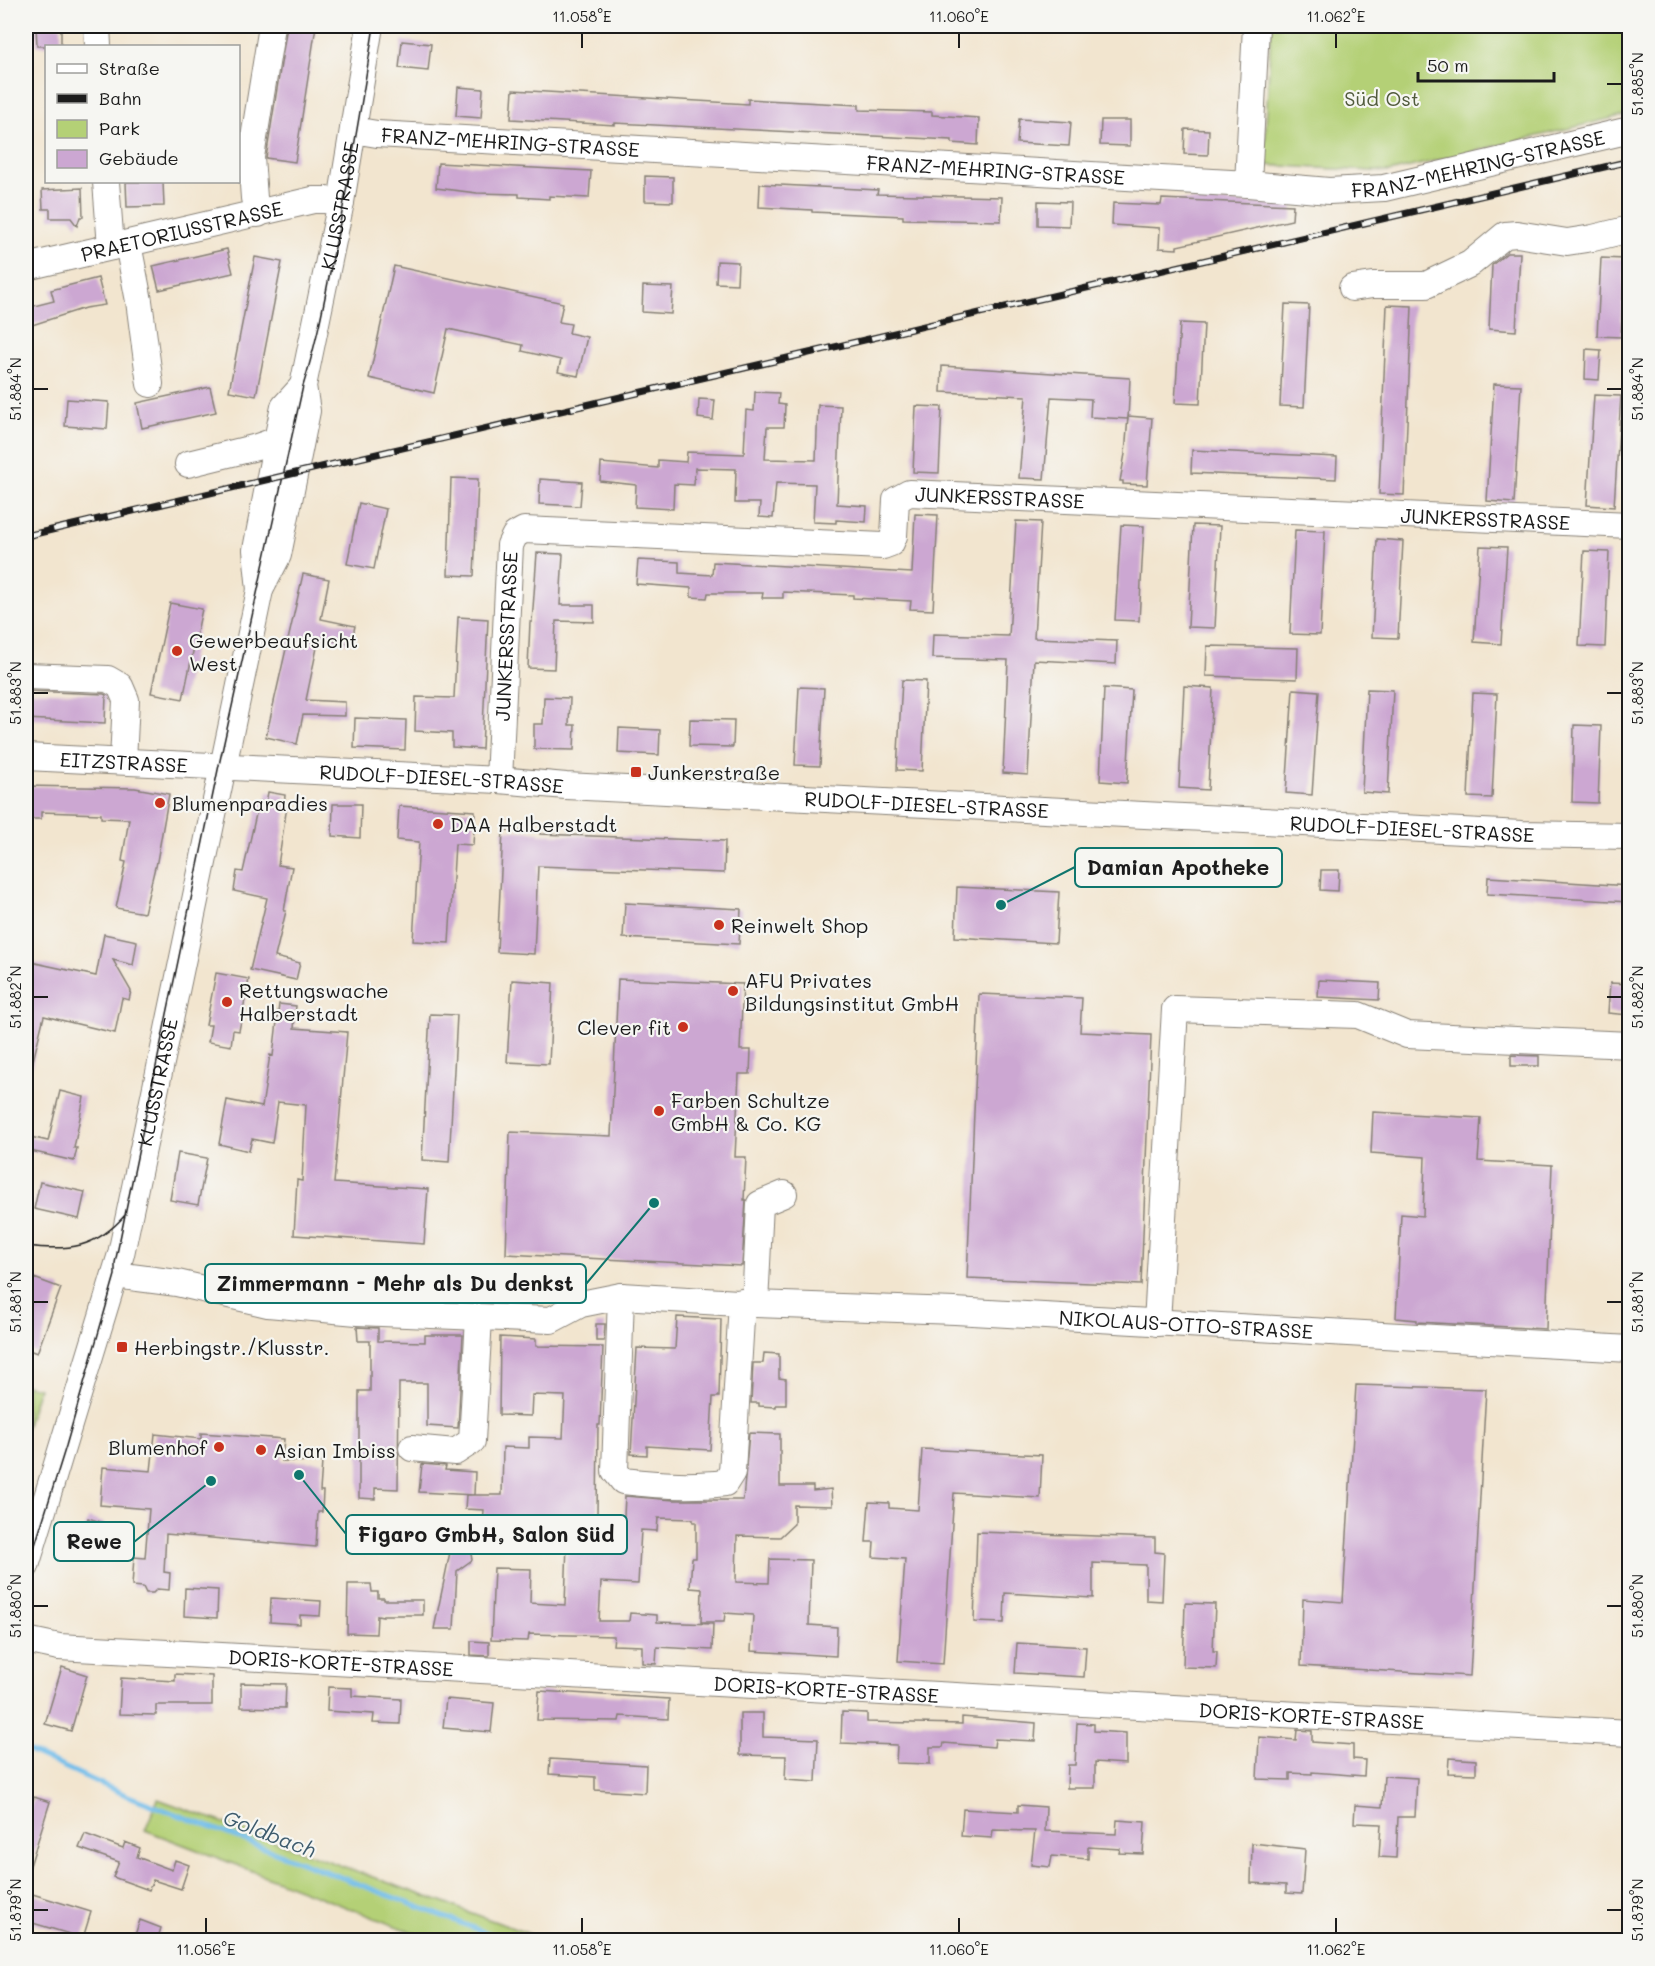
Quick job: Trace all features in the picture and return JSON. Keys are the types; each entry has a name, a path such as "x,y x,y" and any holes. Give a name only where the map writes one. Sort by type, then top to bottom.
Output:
{"street":[{"path":"97,26 98,45"},
{"path":"258,214 254,198 251,157 272,26"},
{"name":"KLUSSTRASSE","path":"26,1566 115,1275 260,590 278,555 308,411 303,386 341,202 370,26"},
{"path":"1248,184 1256,26"},
{"name":"FRANZ-MEHRING-STRASSE","path":"353,130 377,134 1248,184 1329,191 1384,188 1629,130"},
{"path":"106,183 120,245 139,301 150,384"},
{"name":"PRAETORIUSSTRASSE","path":"26,267 313,200 341,202"},
{"path":"1352,288 1373,285 1426,285 1470,264 1505,235 1517,234 1567,242 1629,230"},
{"name":"KLUSSTRASSE","path":"260,590 256,550 277,440 284,407 303,386"},
{"path":"188,464 277,440 304,428"},
{"name":"JUNKERSSTRASSE","path":"499,780 510,545 515,535 524,530 883,546 891,543 894,536 896,500 909,493 1629,525"},
{"path":"26,676 108,679 120,686 126,700 123,761"},
{"name":"EITZSTRASSE","path":"26,757 223,765"},
{"name":"RUDOLF-DIESEL-STRASSE","path":"223,765 499,780 566,786 1522,834 1629,836"},
{"path":"1157,1323 1175,1009 1358,1015 1407,1035 1629,1046"},
{"path":"621,1296 615,1471 623,1481 710,1485 725,1483 732,1472 760,1204 784,1194"},
{"name":"NIKOLAUS-OTTO-STRASSE","path":"115,1275 156,1279 295,1308 479,1318 551,1320 581,1304 621,1296 955,1311 1629,1350"},
{"path":"412,1448 455,1452 472,1441 479,1318"},
{"name":"DORIS-KORTE-STRASSE","path":"26,1640 59,1647 1629,1733"}],"green space":[{"name":"Süd Ost","path":"1271,26 1629,26 1629,114 1389,172 1264,165"},
{"path":"26,1385 39,1388 26,1428"},
{"path":"158,1799 546,1940 432,1940 145,1830"}],"building":[{"path":"36,26 61,26 61,45 37,46"},
{"path":"287,26 316,26 295,162 266,158"},
{"path":"402,41 431,44 428,71 399,68"},
{"path":"458,87 483,89 481,118 456,116"},
{"path":"513,90 748,104 748,99 859,105 859,110 932,112 932,115 979,118 978,145 952,143 952,140 511,119"},
{"path":"1019,119 1071,122 1069,146 1017,143"},
{"path":"1101,120 1130,120 1130,146 1100,145"},
{"path":"1185,129 1209,130 1208,155 1184,154"},
{"path":"438,163 591,171 589,198 549,196 549,199 519,197 519,194 477,193 436,188"},
{"path":"645,176 673,177 673,202 645,201"},
{"path":"126,183 163,183 164,206 127,207"},
{"path":"760,184 878,190 877,194 1002,197 1001,221 903,219 903,216 759,207"},
{"path":"82,188 83,217 80,217 77,226 71,218 50,218 50,209 43,209 42,190"},
{"path":"1162,199 1293,205 1292,220 1177,246 1177,249 1159,248 1160,228 1112,225 1113,203 1161,205"},
{"path":"1038,201 1070,202 1069,226 1038,225"},
{"path":"227,249 233,273 159,290 153,266"},
{"path":"1507,253 1520,253 1516,331 1489,329 1492,265"},
{"path":"255,257 282,262 256,396 229,391"},
{"path":"1601,258 1625,259 1621,337 1597,336"},
{"path":"717,261 738,262 737,284 716,283"},
{"path":"394,266 563,303 559,322 571,324 569,333 587,337 578,376 558,372 561,360 522,351 523,345 448,329 434,393 369,378"},
{"path":"98,278 105,305 85,308 26,327 26,308 54,301 51,290"},
{"path":"643,286 673,287 671,314 642,312"},
{"path":"1285,304 1309,305 1304,407 1280,406"},
{"path":"1387,305 1412,306 1404,495 1379,494"},
{"path":"1180,323 1204,324 1200,404 1175,403"},
{"path":"1586,349 1601,350 1599,380 1585,379"},
{"path":"942,366 1130,378 1128,419 1090,417 1091,399 1051,397 1044,479 1019,478 1026,396 941,392"},
{"path":"1494,384 1521,385 1514,503 1487,501"},
{"path":"210,387 216,412 142,428 137,403"},
{"path":"755,392 779,393 778,404 785,405 784,427 767,427 765,459 816,460 818,405 841,406 837,504 867,506 866,522 836,520 836,523 813,522 815,484 776,483 773,518 759,517 760,503 735,503 736,469 695,468 694,485 674,484 673,509 635,507 636,485 600,481 601,463 658,468 658,460 686,462 687,452 744,454 746,410 754,411"},
{"path":"1594,395 1621,396 1614,507 1587,505"},
{"path":"67,399 109,402 107,429 65,426"},
{"path":"699,399 715,400 713,420 698,418"},
{"path":"916,406 942,407 939,473 913,472"},
{"path":"1128,416 1152,418 1147,485 1123,484 1123,481 1120,481"},
{"path":"1192,450 1337,457 1336,479 1191,473"},
{"path":"451,478 478,479 474,576 448,575"},
{"path":"540,479 582,482 580,506 539,504"},
{"path":"359,503 386,509 374,569 347,564"},
{"path":"915,514 938,515 933,610 910,609 911,601 853,598 853,595 783,592 783,598 762,598 763,593 708,593 707,598 691,597 691,588 636,584 638,560 679,562 679,573 712,575 713,562 912,573"},
{"path":"1016,521 1041,522 1034,638 1117,641 1116,664 1034,660 1028,775 1003,773 1008,660 932,658 933,634 1009,636"},
{"path":"1121,525 1144,526 1139,621 1115,620"},
{"path":"1193,525 1220,526 1215,628 1188,627"},
{"path":"1295,530 1325,531 1320,635 1290,634"},
{"path":"1377,539 1403,541 1398,638 1372,637"},
{"path":"1480,546 1507,547 1501,644 1474,642"},
{"path":"1584,551 1609,552 1605,647 1579,646"},
{"path":"537,553 563,554 560,605 594,605 594,622 556,621 554,669 528,668"},
{"path":"303,574 329,579 321,619 355,626 351,644 319,638 306,700 345,702 345,716 303,715 297,744 266,737"},
{"name":"Gewerbeaufsicht West","path":"170,603 202,609 183,699 151,693"},
{"path":"458,617 488,619 482,749 452,747 452,733 415,731 416,697 454,698"},
{"path":"1207,646 1298,648 1297,679 1206,676"},
{"path":"902,680 926,681 922,771 897,770"},
{"path":"1184,686 1213,688 1208,790 1179,788"},
{"path":"799,687 824,688 820,766 795,765"},
{"path":"1104,688 1132,690 1127,783 1100,781"},
{"path":"1293,689 1319,691 1312,795 1286,793"},
{"path":"1367,689 1393,690 1388,794 1362,792"},
{"path":"26,691 104,694 106,695 105,723 26,719"},
{"path":"1473,693 1497,694 1492,798 1468,797"},
{"path":"544,697 570,698 569,725 575,725 574,750 534,749 534,724 543,724"},
{"path":"355,718 406,720 405,750 354,748"},
{"path":"690,719 734,720 733,747 689,746"},
{"path":"1574,725 1601,726 1598,803 1572,802"},
{"path":"619,728 660,730 659,755 618,753"},
{"path":"26,786 135,788 169,794 156,867 144,913 116,908 126,862 122,861 129,819 101,818 101,814 41,812 41,819 26,819"},
{"path":"268,792 285,795 284,806 287,806 278,865 292,867 284,911 286,911 275,957 300,963 296,980 250,970 267,898 234,891 237,871 243,872 259,801 266,803"},
{"path":"333,804 361,804 360,838 332,836"},
{"path":"399,806 475,811 473,845 455,844 449,943 413,941 419,842 397,840"},
{"path":"503,830 540,832 540,834 725,841 724,873 538,866 534,954 497,952"},
{"path":"1321,870 1339,870 1338,891 1320,890"},
{"path":"1488,877 1629,886 1629,902 1487,894"},
{"path":"957,887 1059,892 1056,943 955,937"},
{"path":"625,903 741,909 739,944 623,938"},
{"path":"104,934 137,941 133,965 113,960 131,991 129,1000 122,998 115,1033 44,1016 31,1069 26,1069 26,961 96,976"},
{"name":"Rettungswache Halberstadt","path":"216,973 249,979 239,1031 233,1030 231,1046 208,1042 211,1025 206,1025"},
{"path":"618,979 743,984 740,1050 751,1050 750,1074 739,1074 735,1157 746,1157 742,1266 506,1254 510,1132 611,1136"},
{"path":"512,980 553,983 549,1064 507,1062"},
{"path":"1319,980 1380,983 1379,1000 1318,997"},
{"path":"1610,983 1629,984 1629,1015 1608,1013"},
{"path":"979,994 1082,998 1080,1032 1151,1035 1141,1285 967,1278"},
{"path":"279,1004 296,1006 294,1028 347,1032 334,1183 428,1189 424,1244 294,1235 297,1180 302,1181 306,1105 278,1102 272,1143 252,1139 249,1151 219,1144 227,1100 262,1107 270,1055 273,1056"},
{"path":"430,1014 457,1015 449,1162 422,1160"},
{"path":"1511,1055 1539,1056 1539,1066 1511,1066"},
{"path":"60,1091 84,1097 74,1148 77,1148 74,1161 26,1150 26,1136 48,1141"},
{"path":"1373,1112 1481,1118 1478,1161 1552,1165 1546,1329 1417,1322 1417,1320 1396,1318 1401,1214 1423,1216 1425,1157 1371,1153"},
{"path":"178,1153 207,1158 198,1205 170,1200"},
{"path":"40,1182 85,1192 79,1219 34,1209"},
{"path":"34,1278 61,1288 37,1353 26,1349 26,1302"},
{"path":"677,1317 721,1319 719,1397 713,1397 710,1450 647,1446 647,1455 631,1454 637,1348 675,1349"},
{"path":"596,1324 605,1324 604,1341 596,1341"},
{"path":"357,1327 378,1328 378,1341 425,1342 425,1335 463,1335 458,1428 427,1426 427,1383 399,1383 398,1489 375,1488 375,1499 359,1498 359,1391 370,1391 370,1341 358,1341"},
{"path":"500,1337 536,1339 536,1346 603,1347 600,1425 598,1425 597,1516 624,1516 625,1496 674,1500 743,1500 749,1433 780,1434 780,1486 813,1486 813,1491 831,1489 832,1506 794,1505 794,1524 780,1537 737,1536 736,1582 769,1583 770,1559 811,1560 809,1625 837,1627 836,1656 751,1651 753,1615 725,1613 724,1622 701,1622 702,1589 690,1588 692,1558 696,1558 696,1522 693,1522 693,1519 658,1518 657,1531 641,1530 638,1584 601,1582 599,1621 629,1621 630,1613 657,1615 657,1622 713,1624 712,1650 657,1647 656,1664 642,1663 642,1646 613,1645 614,1636 529,1634 528,1641 491,1640 494,1568 531,1569 530,1603 565,1605 567,1542 542,1541 543,1526 483,1525 484,1510 465,1509 466,1495 502,1495 503,1447 529,1448 529,1437 563,1438 565,1396 532,1395 531,1416 499,1415"},
{"path":"764,1353 779,1354 779,1378 786,1379 786,1405 776,1405 776,1407 751,1403 753,1363 763,1363"},
{"path":"1356,1385 1486,1389 1470,1676 1301,1666 1303,1599 1343,1602"},
{"path":"201,1433 284,1439 282,1461 322,1462 320,1491 323,1491 322,1512 318,1512 316,1547 166,1534 164,1572 170,1573 169,1590 157,1589 153,1593 146,1593 143,1587 132,1586 134,1557 145,1558 149,1509 100,1505 103,1467 151,1471 155,1434 201,1439"},
{"path":"922,1449 1042,1455 1040,1498 954,1493 943,1664 898,1661 905,1559 873,1557 874,1542 866,1542 869,1502 889,1503 889,1508 918,1510"},
{"path":"422,1464 446,1466 445,1470 475,1472 474,1495 419,1492"},
{"path":"88,1518 104,1523 98,1544 82,1539"},
{"path":"977,1532 1155,1538 1155,1552 1164,1553 1162,1601 1146,1600 1146,1565 1093,1563 1093,1598 1005,1593 1004,1623 974,1622"},
{"path":"462,1545 470,1548 472,1560 457,1571 454,1629 434,1629 450,1552 455,1546"},
{"path":"348,1584 371,1584 372,1592 378,1592 378,1598 384,1598 384,1600 423,1600 423,1615 377,1616 376,1634 347,1633"},
{"path":"185,1588 218,1590 217,1618 184,1616"},
{"path":"271,1598 321,1601 320,1616 300,1615 300,1624 270,1622"},
{"path":"1185,1603 1215,1604 1213,1651 1217,1651 1216,1668 1183,1667"},
{"path":"471,1641 489,1642 489,1656 471,1655"},
{"path":"1017,1643 1086,1647 1084,1677 1015,1673"},
{"path":"62,1667 87,1675 71,1731 45,1724"},
{"path":"175,1674 212,1676 212,1705 156,1705 156,1715 119,1714 121,1678 175,1681"},
{"path":"241,1683 286,1684 285,1708 241,1707"},
{"path":"328,1687 352,1688 352,1696 401,1699 400,1724 373,1723 374,1714 327,1711"},
{"path":"539,1691 669,1699 668,1719 620,1716 619,1721 537,1720"},
{"path":"446,1699 494,1703 491,1732 443,1728"},
{"path":"842,1712 867,1713 867,1722 962,1724 962,1717 1036,1723 1035,1741 995,1739 994,1747 944,1743 943,1747 930,1747 930,1764 896,1763 897,1745 841,1743"},
{"path":"740,1713 763,1713 763,1737 818,1739 816,1782 785,1780 786,1756 740,1755"},
{"path":"1077,1723 1094,1724 1094,1731 1126,1733 1126,1764 1095,1762 1095,1788 1067,1788 1068,1765 1075,1765"},
{"path":"1297,1730 1312,1731 1312,1742 1353,1745 1353,1759 1365,1760 1364,1776 1312,1772 1312,1774 1290,1773 1290,1780 1257,1779 1259,1737 1296,1740"},
{"path":"1449,1758 1476,1760 1476,1774 1448,1773"},
{"path":"550,1759 646,1765 645,1793 595,1790 595,1777 549,1774"},
{"path":"1384,1776 1417,1778 1415,1817 1398,1817 1396,1858 1379,1857 1381,1824 1354,1823 1355,1805 1382,1807"},
{"path":"34,1797 50,1802 29,1869 26,1869 26,1819"},
{"path":"1018,1805 1046,1807 1045,1831 1116,1834 1117,1820 1145,1822 1143,1854 1119,1853 1120,1849 1088,1847 1088,1859 1052,1856 1050,1867 1031,1865 1035,1831 993,1830 992,1838 961,1836 963,1809 1018,1812"},
{"path":"85,1834 123,1848 125,1842 140,1848 137,1857 172,1870 175,1860 189,1865 181,1889 153,1880 149,1890 113,1877 119,1862 79,1848"},
{"path":"1252,1843 1305,1849 1302,1894 1286,1893 1286,1885 1251,1883"},
{"path":"26,1892 91,1912 83,1938 26,1921"},
{"path":"140,1920 161,1928 157,1941 133,1941"}],"waterway":[{"name":"Goldbach","path":"26,1750 126,1795 505,1940"}],"tram line":[{"path":"26,1574 66,1446 115,1275 115,1263 219,765 303,386 324,303 351,167 374,26"},
{"path":"26,1246 55,1248 80,1245 104,1234 126,1214"}],"railway":[{"path":"26,536 1630,161"}],"place":[{"name":"Gewerbeaufsicht West","path":"177,651"},
{"name":"Junkerstraße","path":"636,772"},
{"name":"Blumenparadies","path":"160,803"},
{"name":"DAA Halberstadt","path":"438,824"},
{"name":"Damian Apotheke","path":"1001,905"},
{"name":"Reinwelt Shop","path":"719,925"},
{"name":"AFU Privates Bildungsinstitut GmbH","path":"733,991"},
{"name":"Rettungswache Halberstadt","path":"227,1002"},
{"name":"Clever fit","path":"683,1027"},
{"name":"Farben Schultze GmbH & Co. KG","path":"659,1111"},
{"name":"Zimmermann - Mehr als Du denkst","path":"654,1203"},
{"name":"Herbingstr./Klusstr.","path":"122,1347"},
{"name":"Blumenhof","path":"219,1447"},
{"name":"Asian Imbiss","path":"261,1450"},
{"name":"Figaro GmbH, Salon Süd","path":"299,1475"},
{"name":"Rewe","path":"211,1481"}]}
